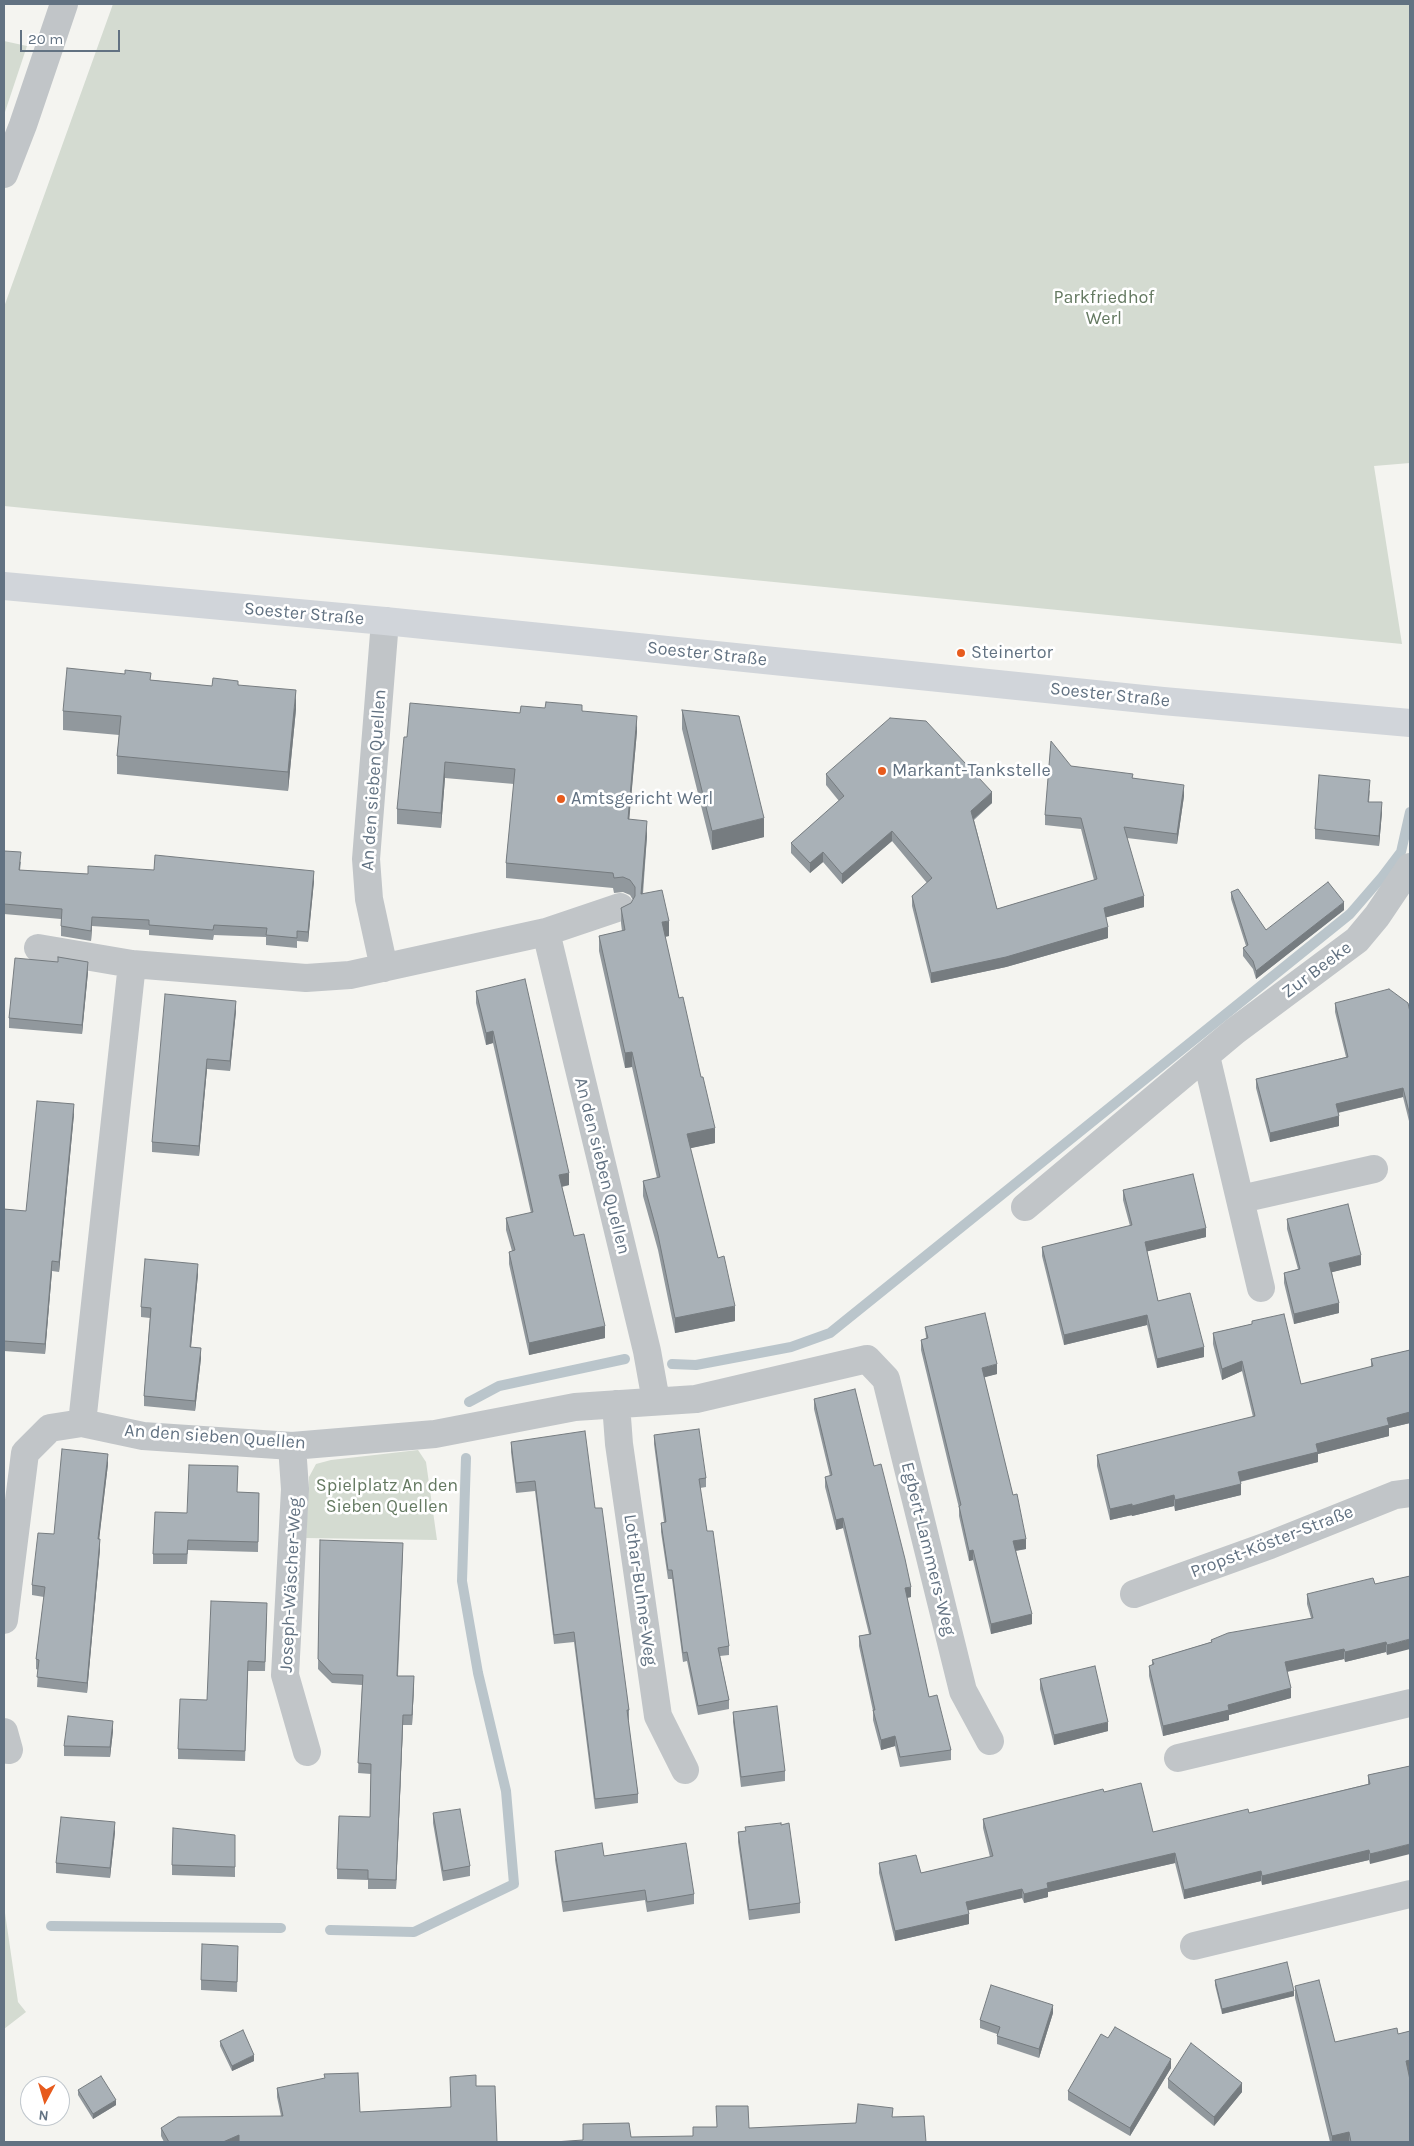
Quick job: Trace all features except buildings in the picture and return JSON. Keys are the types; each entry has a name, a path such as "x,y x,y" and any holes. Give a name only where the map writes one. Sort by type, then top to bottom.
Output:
{"main road":[{"name":"Soester Straße","path":"4,586 386,621 1164,701 1410,724"}],"street":[{"path":"4,174 23,125 64,4"},
{"name":"An den sieben Quellen","path":"384,968 369,899 366,858 386,621"},
{"name":"Zur Beeke","path":"1025,1207 1235,1031 1357,940 1377,916 1410,867"},
{"path":"38,948 132,964 306,978 350,975 546,932 620,907"},
{"name":"An den sieben Quellen","path":"546,932 647,1351 656,1401"},
{"path":"4,1620 25,1453 50,1428 82,1423 132,964"},
{"path":"1206,1056 1261,1288"},
{"path":"1241,1199 1374,1169"},
{"name":"An den sieben Quellen","path":"82,1423 143,1436 292,1446 435,1434 575,1407 696,1399 867,1359"},
{"name":"Egbert-Lammers-Weg","path":"867,1359 886,1379 963,1691 990,1741"},
{"name":"Lothar-Buhne-Weg","path":"616,1404 619,1444 658,1716 685,1770"},
{"name":"Joseph-Wäscher-Weg","path":"292,1446 295,1489 284,1675 307,1752"},
{"name":"Propst-Köster-Straße","path":"1134,1594 1270,1545 1395,1494 1410,1493"},
{"path":"1178,1758 1410,1703"},
{"path":"1194,1946 1410,1894"}],"green space":[{"name":"Parkfriedhof Werl","path":"113,4 1410,4 1410,463 1374,466 1402,644 4,506 4,307"},
{"path":"4,41 27,46 4,115"},
{"name":"Spielplatz An den Sieben Quellen","path":"418,1450 426,1462 437,1540 306,1538 309,1477 316,1464 331,1460"},
{"path":"4,1913 18,2002 26,2012 4,2029"}],"waterway":[{"path":"672,1364 696,1365 791,1347 830,1333 1350,914 1401,852 1410,812"},
{"path":"469,1402 499,1386 625,1359"},
{"path":"330,1930 414,1932 514,1884 506,1791 478,1673 462,1581 466,1458"},
{"path":"51,1926 281,1928"}],"place":[{"name":"Steinertor","path":"961,653"},
{"name":"Markant-Tankstelle","path":"882,771"},
{"name":"Amtsgericht Werl","path":"561,799"}]}
